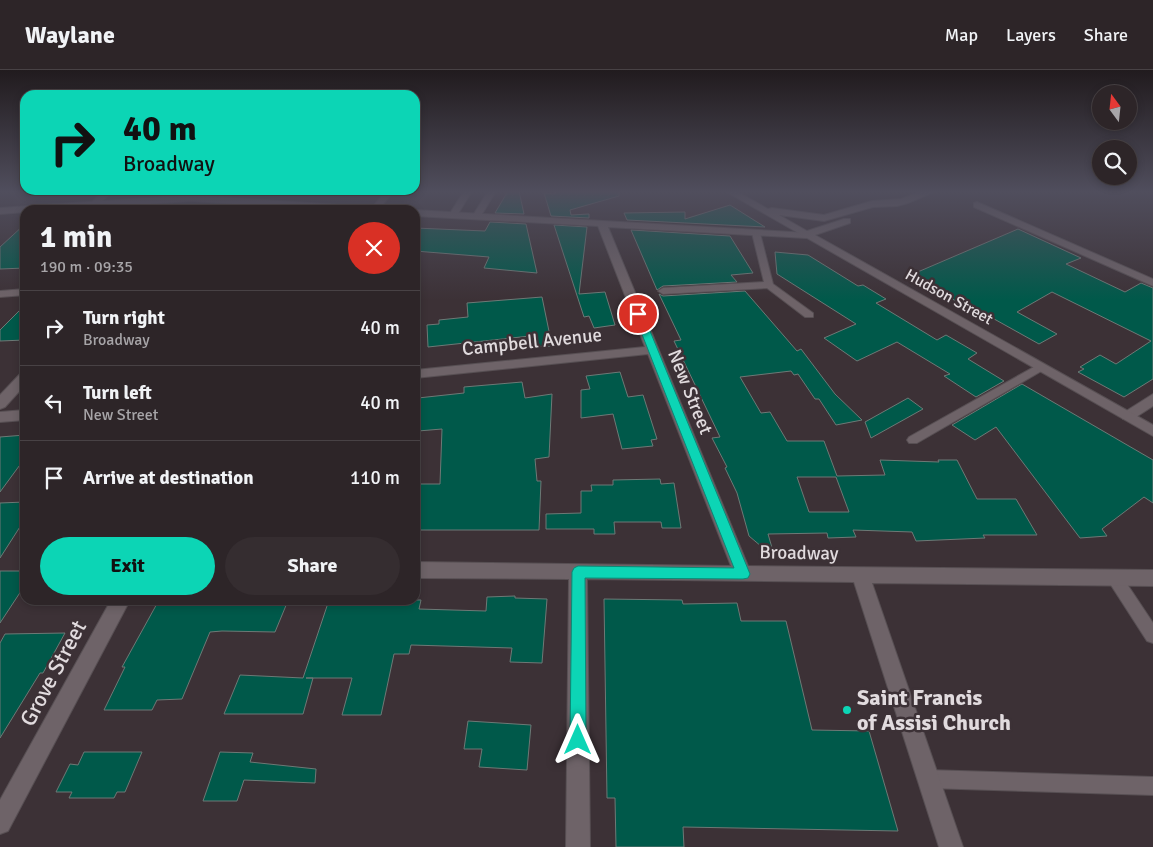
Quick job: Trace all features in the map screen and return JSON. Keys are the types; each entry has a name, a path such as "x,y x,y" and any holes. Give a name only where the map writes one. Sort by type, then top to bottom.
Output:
{"street":[{"name":"New Street","path":"603,227 743,574"},
{"path":"646,227 806,236 830,227"},
{"name":"Hudson Street","path":"791,227 1153,431"},
{"path":"1027,227 1153,283"},
{"path":"0,294 20,292"},
{"name":"Campbell Avenue","path":"420,373 653,350"},
{"path":"0,404 20,382"},
{"path":"1128,416 1153,399"},
{"path":"0,417 20,415"},
{"name":"Broadway","path":"420,570 1153,578"},
{"path":"578,572 578,847"},
{"path":"860,576 951,847"},
{"name":"Grove Street","path":"0,823 118,605"}],"lane":[{"path":"756,233 769,285 809,315"},
{"path":"663,291 769,285"},
{"path":"913,440 1041,368"},
{"path":"1114,577 1153,636"},
{"path":"927,780 1153,786"}],"building":[{"path":"487,227 527,227 537,273 484,268 489,257 420,251 420,228 485,231"},
{"path":"555,227 587,227 579,294 605,292 615,325 594,328 589,316 584,317"},
{"path":"20,229 20,268 0,269 0,247"},
{"path":"1018,229 1081,258 1066,264 1125,292 1141,283 1153,288 1153,379 1124,397 1078,372 1084,369 1080,367 1100,355 1116,364 1151,341 1052,292 1017,312 1057,334 1039,344 987,315 984,317 926,284 929,283 913,274"},
{"path":"631,230 730,236 753,273 731,275 737,282 663,286 657,290"},
{"path":"775,252 808,255 858,286 863,285 886,299 876,303 937,340 946,335 977,353 968,359 1004,381 976,397 944,376 950,374 897,342 857,361 824,338 856,324 777,274"},
{"path":"745,291 797,351 801,349 835,394 862,420 836,425 819,399 815,399 798,374 794,375 791,371 740,377 761,413 770,412 787,441 824,441 837,476 885,475 880,460 939,462 938,460 957,460 977,499 1016,499 1037,535 983,535 985,538 916,541 912,532 853,530 856,537 828,538 827,533 768,534 775,558 749,536 737,493 725,468 727,467 712,438 720,437 674,341 681,340 659,294 663,296","holes":["797,477 836,477 849,512 809,512"]},
{"path":"542,297 552,346 532,347 530,336 428,347 427,325 439,324 439,320 468,317 467,303"},
{"path":"20,310 20,340 0,341 0,330"},
{"path":"620,372 628,397 643,395 657,439 651,440 653,446 622,449 613,414 581,418 581,390 590,389 586,376"},
{"path":"522,382 525,398 552,394 549,457 535,459 537,481 541,481 539,530 420,530 420,484 440,484 442,429 420,431 420,398 464,393 464,387"},
{"path":"1022,384 1153,460 1153,503 1144,497 1102,529 1107,536 1080,538 996,427 975,440 952,425"},
{"path":"908,398 923,409 871,438 865,422"},
{"path":"20,435 20,465 0,492 0,437"},
{"path":"660,479 661,484 674,483 681,528 662,528 661,522 614,522 615,534 594,534 594,529 546,529 546,514 581,513 581,491 592,491 591,485 613,485 613,480"},
{"path":"20,502 20,527 0,558 0,503"},
{"path":"0,571 20,571 20,593 0,623"},
{"path":"515,596 515,598 547,599 542,663 510,662 512,648 411,645 409,654 394,654 381,715 342,715 352,678 313,678 303,714 224,714 240,675 303,678 327,605 420,605 419,609 486,611 487,597"},
{"path":"604,599 682,600 683,604 737,603 741,621 786,621 812,730 869,731 898,831 683,827 684,847 616,847 615,798 607,798"},
{"path":"156,605 286,605 275,632 210,632 182,699 157,700 152,710 104,710 125,667 122,667"},
{"path":"65,633 43,673 40,673 0,738 0,643 5,634"},
{"path":"468,721 531,725 527,770 479,767 482,749 464,749"},
{"path":"84,752 142,752 125,792 117,792 114,798 69,798 72,792 56,792 70,764 78,765"},
{"path":"220,752 253,753 250,762 316,769 315,783 244,780 237,801 203,801"}],"place":[{"name":"Saint Francis of Assisi Church","path":"847,710"}],"route":[{"path":"578,740 578,572 743,574 638,314"}]}
